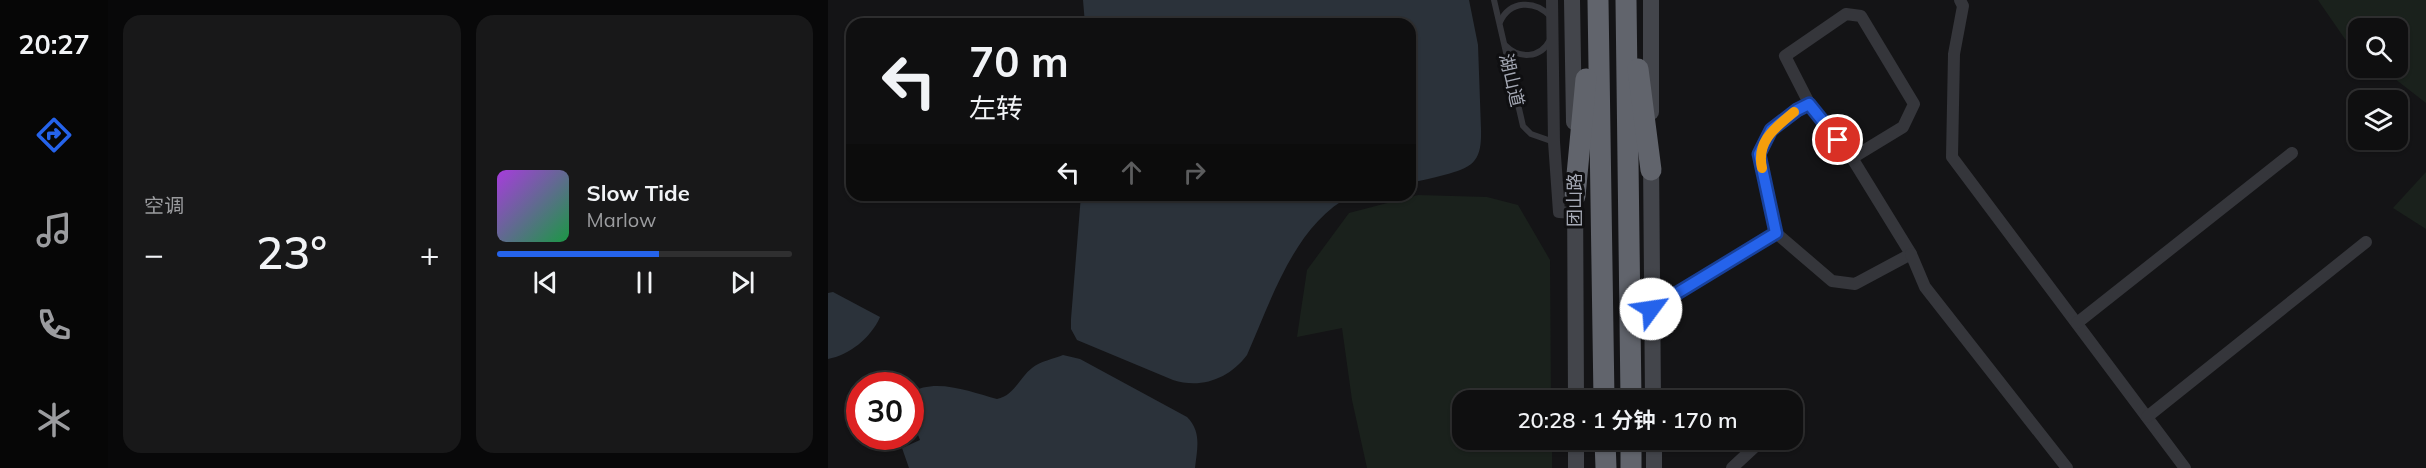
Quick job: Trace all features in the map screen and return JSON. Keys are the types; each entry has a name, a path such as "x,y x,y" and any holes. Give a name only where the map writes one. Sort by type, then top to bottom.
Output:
{"highway":[{"path":"1574,205 1586,98 1586,0"},
{"name":"团山路","path":"1598,0 1604,390"},
{"path":"1628,0 1651,170"},
{"path":"1628,0 1630,390"},
{"path":"1605,450 1605,468"},
{"path":"1631,450 1631,468"}],"main road":[{"name":"团山路","path":"1572,0 1576,390"},
{"path":"1651,0 1653,390"},
{"path":"1576,450 1576,468"},
{"path":"1654,450 1654,468"}],"street":[{"name":"湖山道","path":"1552,0 1554,142 1559,212 1574,205"},
{"path":"1960,0 1963,6 1954,54 1952,157 2185,468"},
{"path":"1852,158 1903,127 1914,104 1860,16 1846,14 1785,56 1809,104 1852,158 1911,254 1925,287 2067,468"},
{"path":"1809,104 1797,110 1771,130 1759,154 1776,233 1832,281 1855,284 1911,254"},
{"path":"2077,323 2292,153"},
{"path":"1651,309 1776,233"},
{"path":"2147,417 2366,242"},
{"path":"1732,468 1751,450"}],"lane":[{"name":"湖山道","path":"1494,0 1523,126 1531,134 1554,142"},
{"path":"1500,22 1509,8 1524,2 1541,6 1552,19"},
{"path":"1504,44 1512,51 1528,56 1544,49 1552,35"}],"shaded area":[{"path":"1083,0 1469,0 1478,45 1480,149 1469,166 1416,181 1416,18 1084,18"},
{"path":"2318,0 2426,0 2426,103 2394,78 2408,78 2408,18 2348,18 2348,41"},
{"path":"2426,172 2426,229 2393,208"},
{"path":"1418,195 1487,197 1518,205 1550,260 1551,390 1452,390 1452,450 1552,450 1552,468 1367,468 1352,400 1342,328 1297,337 1307,270 1349,213 1395,201 1416,201"},
{"path":"1081,201 1343,201 1315,225 1300,244 1276,288 1247,355 1232,370 1214,380 1194,383 1173,380 1077,340 1071,329"},
{"path":"833,292 880,317 871,332 858,344 844,354 828,359 828,293"},
{"path":"1063,355 1080,359 1187,417 1197,435 1195,468 909,468 903,450 924,450 924,387 953,387 997,399 1008,394 1027,372 1043,362"}],"slow traffic":[{"path":"1762,168 1759,154 1771,130 1794,112"}],"route":[{"path":"1651,309 1776,233 1759,154 1771,130 1797,110 1809,104 1838,140"}]}
